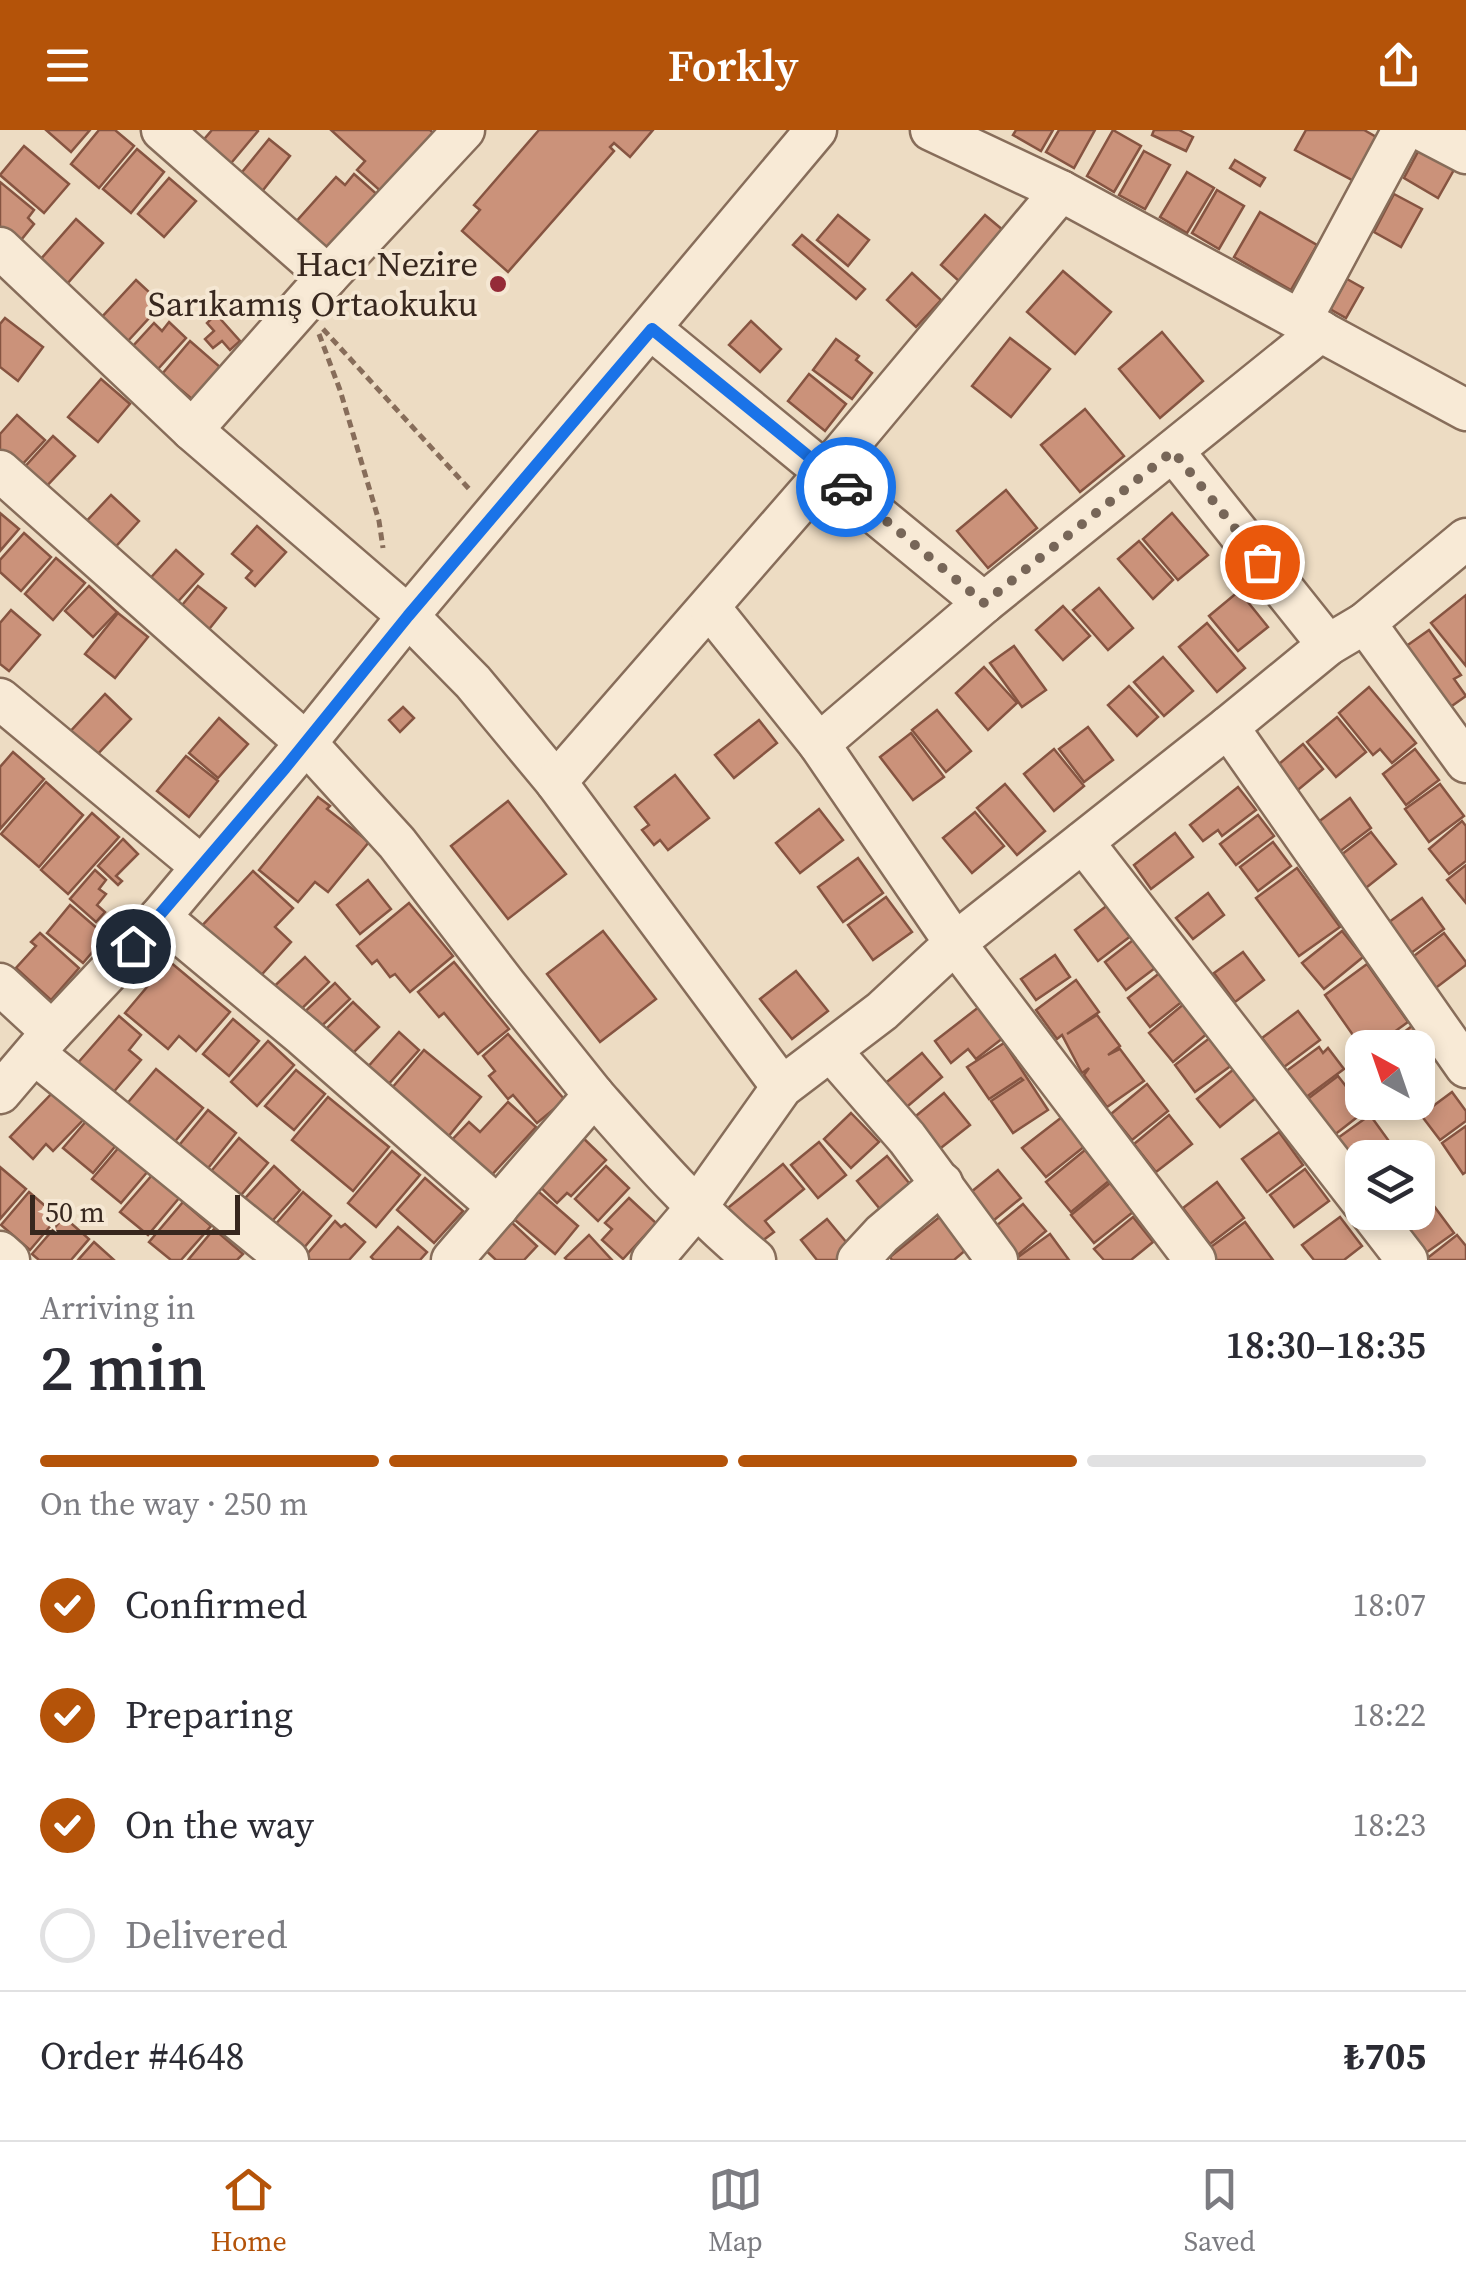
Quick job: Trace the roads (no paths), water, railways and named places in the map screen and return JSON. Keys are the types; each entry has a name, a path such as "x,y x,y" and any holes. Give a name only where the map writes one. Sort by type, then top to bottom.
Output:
{"street":[{"path":"162,130 328,276"},
{"path":"192,430 464,130"},
{"path":"0,1093 160,917 306,743 396,606 496,512 816,130"},
{"path":"931,130 1061,192 1466,410"},
{"path":"819,744 984,603 1173,451 1310,326 1403,130"},
{"path":"1422,130 1466,153"},
{"path":"556,782 710,608 1061,192"},
{"path":"0,248 192,430 396,606 473,682 556,782 782,1087"},
{"path":"652,329 984,603"},
{"path":"1173,451 1328,645"},
{"path":"0,470 306,743 397,843 594,1095 696,1208 755,1260"},
{"path":"652,1260 696,1208 782,1087 882,1011 954,944 1328,645 1365,623 1466,539"},
{"path":"710,608 819,744 954,944 1195,1260"},
{"path":"1365,623 1466,762"},
{"path":"0,699 202,866"},
{"path":"1228,728 1466,1068"},
{"path":"1083,842 1345,1180"},
{"path":"160,917 498,1207"},
{"path":"0,984 43,1043 288,1260"},
{"path":"831,1051 907,1138 997,1260"},
{"path":"452,1260 594,1095"},
{"path":"858,1260 942,1183"},
{"path":"1384,1230 1407,1260"},
{"path":"0,1252 10,1260"}],"place":[{"name":"Hacı Nezire Sarıkamış Ortaokuku","path":"498,284"}]}
